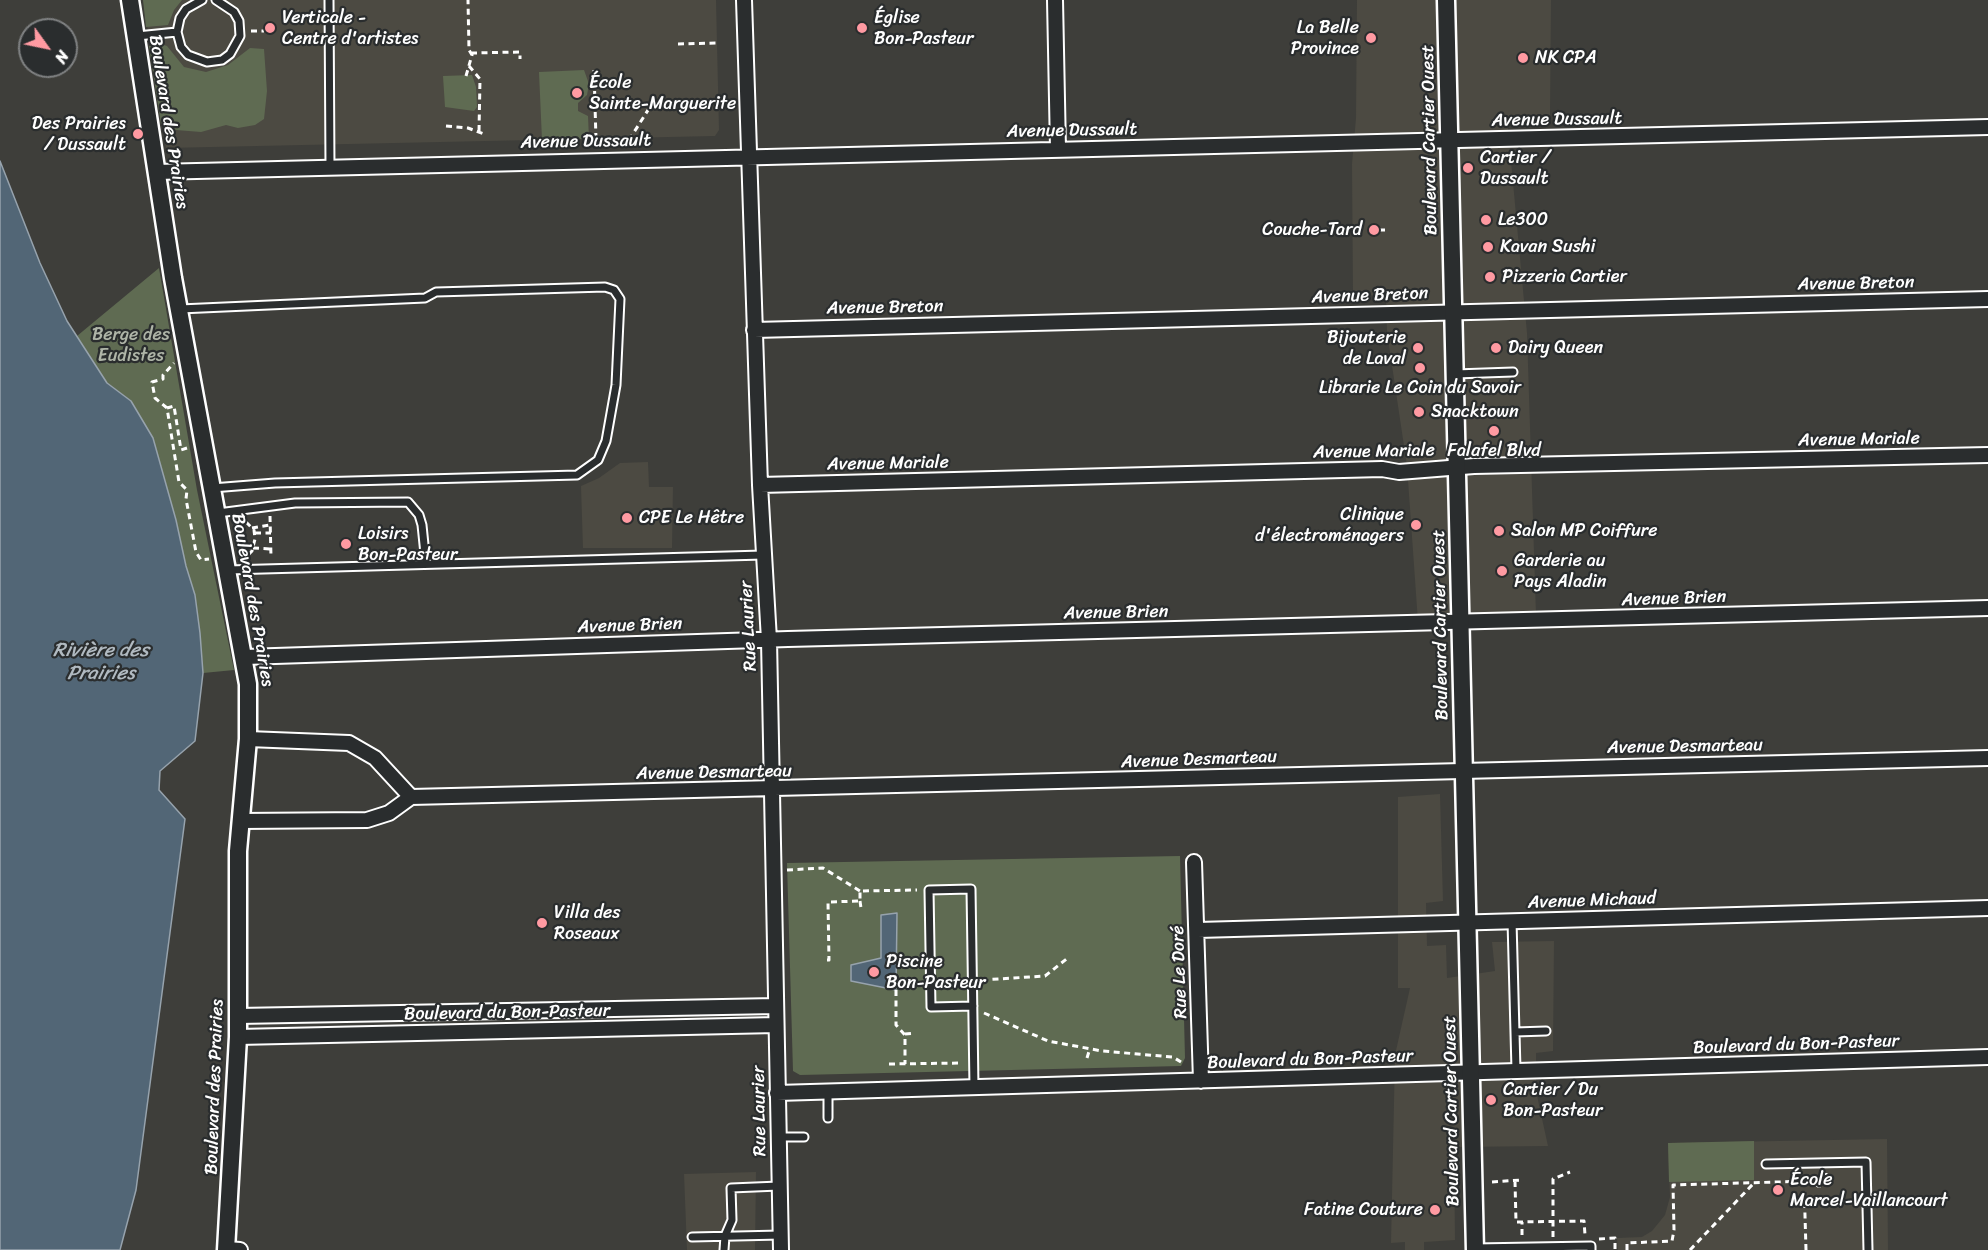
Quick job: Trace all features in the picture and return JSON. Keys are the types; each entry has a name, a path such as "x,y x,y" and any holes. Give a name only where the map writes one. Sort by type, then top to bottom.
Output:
{"street":[{"name":"Boulevard des Prairies","path":"130,0 178,309 217,513 234,564 249,699 248,739 240,821 238,1037 231,1250"},
{"name":"Rue Laurier","path":"744,0 760,485 769,640 781,1250"},
{"path":"1055,0 1058,149"},
{"name":"Boulevard Cartier Ouest","path":"1446,0 1475,1249"},
{"name":"Avenue Dussault","path":"156,172 1988,127"},
{"name":"Avenue Breton","path":"754,330 1988,299"},
{"name":"Avenue Mariale","path":"760,485 1382,469 1399,472 1457,468 1988,454"},
{"name":"Avenue Brien","path":"245,657 769,640 1988,608"},
{"path":"240,821 367,820 390,813 411,797 375,758 349,743 248,739"},
{"name":"Avenue Desmarteau","path":"411,797 772,790 1988,758"},
{"name":"Rue Le Doré","path":"1194,862 1198,930 1201,1081"},
{"name":"Avenue Michaud","path":"1198,930 1988,908"},
{"name":"Boulevard du Bon-Pasteur","path":"238,1016 776,1006"},
{"name":"Boulevard du Bon-Pasteur","path":"238,1037 776,1025"},
{"name":"Boulevard du Bon-Pasteur","path":"777,1093 1988,1057"}],"lane":[{"path":"201,0 186,9 180,18 177,32 182,47 197,60 212,62 230,54 240,36 239,21 231,8 216,0"},
{"path":"329,0 330,166"},
{"path":"134,36 177,32"},
{"path":"178,309 196,306 425,298 436,292 605,287 614,290 620,299 616,385 606,441 598,460 578,475 275,483 212,488"},
{"path":"1455,374 1513,372"},
{"path":"217,513 295,503 408,502 419,515 422,525 426,564"},
{"path":"234,564 426,564 763,555"},
{"path":"973,1006 931,1007 929,890 971,889 972,981 973,1006 974,1087"},
{"path":"1512,921 1516,1070"},
{"path":"608,1009 608,1029"},
{"path":"503,1012 503,1031"},
{"path":"372,1014 372,1034"},
{"path":"1515,1032 1546,1031"},
{"path":"828,1091 828,1118"},
{"path":"778,1137 804,1137"},
{"path":"1766,1164 1866,1162 1868,1250"},
{"path":"724,1250 724,1236 732,1220 731,1188 779,1186"},
{"path":"692,1237 781,1235"},
{"path":"1475,1249 1591,1246 1591,1250"}],"path":[{"path":"466,76 471,53 468,0"},
{"path":"246,31 264,31"},
{"path":"678,44 719,44"},
{"path":"471,53 520,52 519,59"},
{"path":"469,66 480,79 479,132"},
{"path":"594,70 596,140"},
{"path":"629,140 657,96"},
{"path":"446,126 484,134"},
{"path":"1379,230 1386,230"},
{"path":"172,364 163,375 163,379 152,381 155,398 167,408 179,482 188,490 186,500 196,552 201,560 213,559"},
{"path":"167,408 174,406 181,450 187,449 185,437"},
{"path":"270,513 272,559"},
{"path":"234,564 249,554 253,548 255,533 241,519"},
{"path":"252,528 270,525"},
{"path":"255,533 271,533"},
{"path":"253,548 271,549"},
{"path":"785,870 822,870 860,891 911,890"},
{"path":"860,891 861,908"},
{"path":"827,960 829,960 828,902 860,901"},
{"path":"972,981 1045,976 1070,957"},
{"path":"896,990 896,1025 904,1035 905,1064"},
{"path":"973,1006 1048,1041 1173,1057 1185,1065"},
{"path":"904,1035 915,1033"},
{"path":"1087,1058 1090,1048"},
{"path":"889,1064 960,1063"},
{"path":"1627,1250 1627,1243 1672,1241 1674,1230 1673,1185 1804,1181 1826,1185 1826,1163"},
{"path":"1547,1179 1570,1172"},
{"path":"1553,1179 1553,1221"},
{"path":"1492,1182 1521,1180"},
{"path":"1515,1181 1516,1221 1584,1221 1587,1238 1615,1238 1615,1250"},
{"path":"1804,1181 1806,1250"},
{"path":"1690,1250 1754,1182"}],"shaded area":[{"path":"143,0 716,0 719,130 715,136 166,148"},
{"path":"1357,0 1551,0 1550,116 1507,118 1527,333 1536,615 1418,622 1407,466 1387,332 1386,295 1353,296 1352,164 1356,118"},
{"name":"CPE Le Hêtre","path":"648,462 649,487 673,487 672,548 583,548 581,486 599,478 620,463"},
{"path":"1440,794 1443,901 1426,903 1427,946 1446,945 1447,978 1495,971 1492,942 1554,941 1553,1051 1536,1053 1536,1091 1548,1146 1454,1147 1455,1240 1424,1242 1424,1250 1405,1250 1405,1242 1391,1243 1395,1055 1410,988 1398,988 1398,797"},
{"name":"École Marcel-Vaillancourt","path":"1887,1139 1888,1250 1618,1250 1617,1238 1642,1237 1652,1231 1665,1215 1670,1197 1668,1143"},
{"path":"756,1172 755,1250 687,1250 684,1174"}],"green space":[{"path":"143,0 182,0 174,10 168,25 146,27"},
{"path":"161,44 167,46 184,67 206,72 228,65 250,48 264,49 267,91 264,119 255,125 238,128 226,125 201,132 176,130 161,124 149,46"},
{"path":"584,70 589,84 587,95 578,103 578,111 588,116 589,139 542,140 539,72"},
{"path":"472,75 476,87 477,107 474,111 445,107 443,76"},
{"name":"Berge des Eudistes","path":"159,268 197,490 234,670 203,673 195,595 153,438 131,401 107,383 77,336"},
{"path":"1180,856 1185,1058 1181,1066 800,1075 793,1071 787,863"},
{"path":"1754,1141 1754,1180 1669,1182 1668,1143"}],"water":[{"name":"Rivière des Prairies","path":"0,161 40,263 67,321 107,383 131,401 153,438 195,595 200,633 203,673 195,741 160,771 159,790 185,819 136,1190 120,1250 0,1250"},
{"name":"Piscine Bon-Pasteur","path":"897,913 896,990 851,981 851,965 881,958 881,915"}],"place":[{"name":"Verticale - Centre d'artistes","path":"270,28"},
{"name":"Église Bon-Pasteur","path":"862,28"},
{"name":"La Belle Province","path":"1371,38"},
{"name":"NK CPA","path":"1523,58"},
{"name":"École Sainte-Marguerite","path":"577,93"},
{"name":"Des Prairies / Dussault","path":"138,134"},
{"name":"Cartier / Dussault","path":"1468,168"},
{"name":"Le300","path":"1486,220"},
{"name":"Couche-Tard","path":"1374,230"},
{"name":"Kavan Sushi","path":"1488,247"},
{"name":"Pizzeria Cartier","path":"1490,277"},
{"name":"Bijouterie de Laval","path":"1418,348"},
{"name":"Dairy Queen","path":"1496,348"},
{"name":"Librarie Le Coin du Savoir","path":"1420,368"},
{"name":"Snacktown","path":"1419,412"},
{"name":"Falafel Blvd","path":"1494,431"},
{"name":"CPE Le Hêtre","path":"627,518"},
{"name":"Clinique d'électroménagers","path":"1416,525"},
{"name":"Salon MP Coiffure","path":"1499,531"},
{"name":"Loisirs Bon-Pasteur","path":"346,544"},
{"name":"Garderie au Pays Aladin","path":"1502,571"},
{"name":"Villa des Roseaux","path":"542,923"},
{"name":"Piscine Bon-Pasteur","path":"874,972"},
{"name":"Cartier / Du Bon-Pasteur","path":"1491,1100"},
{"name":"École Marcel-Vaillancourt","path":"1778,1190"},
{"name":"Fatine Couture","path":"1435,1210"}]}
